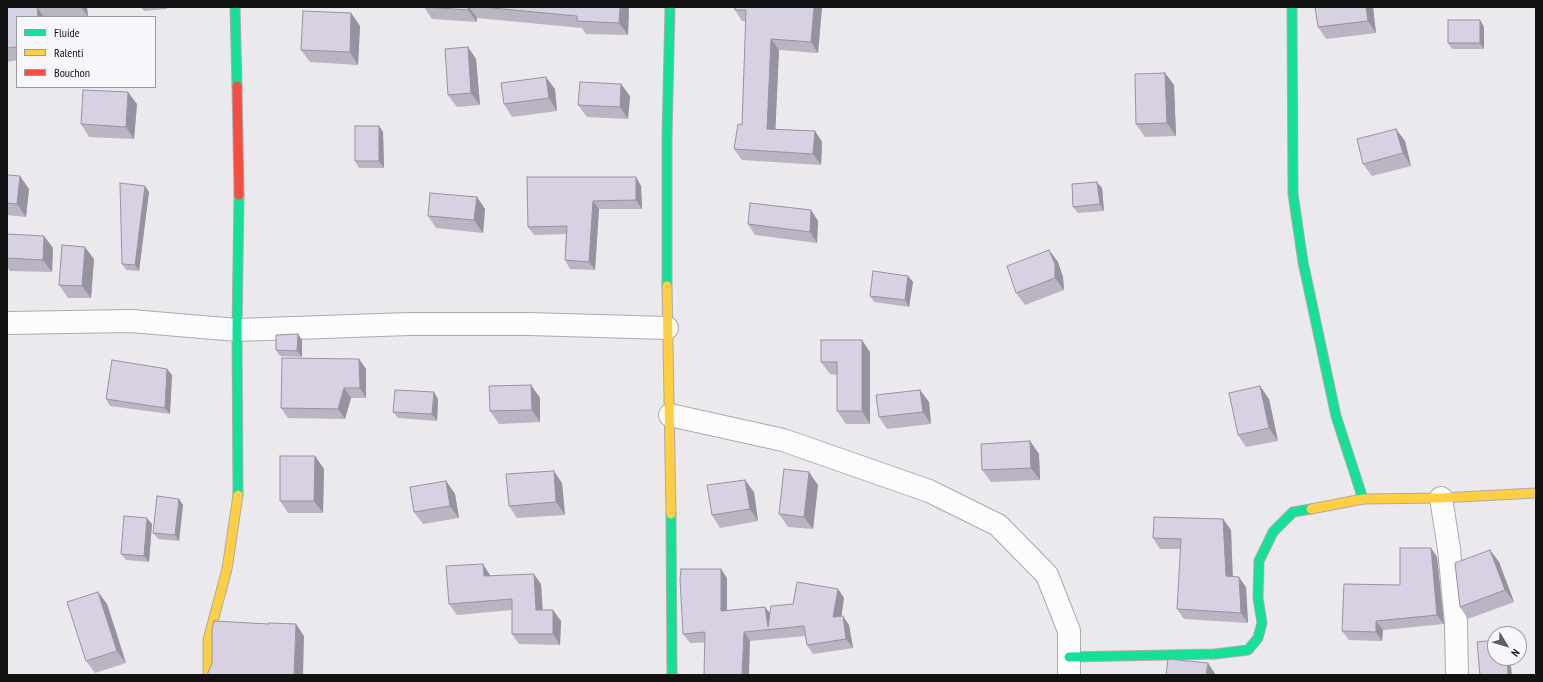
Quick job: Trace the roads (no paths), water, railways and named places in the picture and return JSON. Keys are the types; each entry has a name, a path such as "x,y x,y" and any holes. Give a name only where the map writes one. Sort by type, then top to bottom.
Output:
{"street":[{"path":"208,675 208,640 227,569 238,497 237,330 239,152 235,7"},
{"path":"670,7 667,137 667,328 670,415 672,675"},
{"path":"1292,7 1293,194 1303,262 1336,416 1363,499"},
{"path":"7,323 131,321 237,330 416,324 529,324 667,328"},
{"path":"670,415 783,440 929,491 998,525 1047,576 1069,631 1069,666 1248,650 1258,638 1262,623 1258,598 1259,561 1273,532 1293,512 1363,499 1441,498 1536,493"},
{"path":"1441,498 1449,549 1456,623 1457,675"}]}
